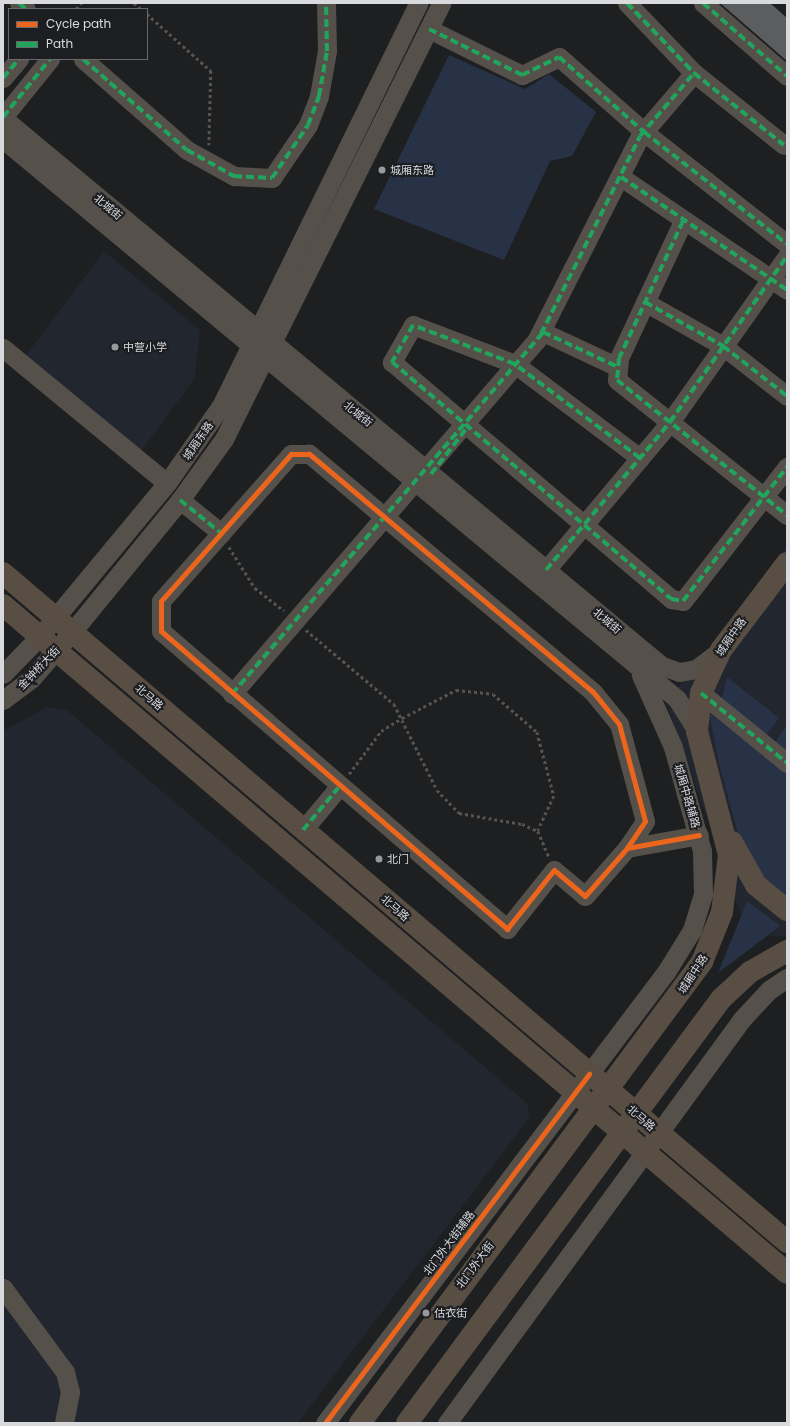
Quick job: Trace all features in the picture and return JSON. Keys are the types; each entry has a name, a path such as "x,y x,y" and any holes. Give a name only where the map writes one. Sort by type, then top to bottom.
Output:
{"main road":[{"name":"城厢中路","path":"592,1108 687,985 713,938 729,871 728,841 722,814 697,731 702,693 721,650 787,563"},
{"name":"北马路","path":"3,573 787,1242"},
{"name":"北马路","path":"3,605 643,1152 787,1273"},
{"path":"236,803 250,785"},
{"name":"城厢中路","path":"722,814 750,877 768,898 787,910"},
{"path":"407,1423 634,1113 730,990 750,972 787,951"},
{"name":"北门外大街","path":"360,1423 592,1108"}],"street":[{"path":"84,60 187,150 234,176 272,178 308,125 319,96 327,51 326,3"},
{"name":"城厢东路","path":"40,636 167,483 221,406 418,3"},
{"name":"城厢东路","path":"72,632 180,500 224,439 270,351 441,3"},
{"path":"627,3 694,73 784,145"},
{"path":"702,3 787,76"},
{"path":"429,28 522,74 559,57 644,132 787,244"},
{"path":"3,78 17,60"},
{"path":"3,117 49,60"},
{"path":"232,694 383,516 466,426 543,332 620,176 644,132 694,73"},
{"name":"北城街","path":"3,117 254,338"},
{"name":"北城街","path":"3,140 254,338 421,475 546,570 639,649 669,669 696,670 721,650"},
{"path":"620,176 683,221 787,290"},
{"path":"683,221 619,358 617,380 787,515"},
{"path":"546,570 670,422 787,256"},
{"path":"645,302 723,346 787,396"},
{"path":"640,458 516,365 413,325 392,362 583,526 671,599 683,601 787,467"},
{"path":"543,332 618,367"},
{"path":"3,348 167,483"},
{"path":"291,454 309,454 593,692 619,724 645,821 627,848 585,896 554,870 507,929 338,788 161,632 162,601 221,533 291,454"},
{"name":"北城街","path":"421,475 630,661 677,698 697,731"},
{"path":"180,500 221,533"},
{"name":"金钟桥大街","path":"3,700 32,679 72,632"},
{"name":"金钟桥大街","path":"3,674 40,636"},
{"name":"城厢中路辅路","path":"589,1074 692,930 704,885 699,835 658,706 630,661"},
{"path":"702,693 787,762"},
{"path":"303,830 338,788"},
{"path":"627,848 699,835"},
{"path":"447,1423 657,1132 742,1019 769,990 787,978"},
{"name":"北门外大街辅路","path":"326,1423 589,1074"},
{"path":"3,1288 66,1372 70,1392 64,1423"}],"path":[{"path":"148,15 212,71 209,162"},
{"path":"221,533 256,588 394,704 436,790 459,813 522,824 538,831 554,870"},
{"path":"338,788 381,731 402,718 456,690 493,694 537,732 554,796 538,831"}],"shaded area":[{"path":"449,55 525,89 549,74 596,112 572,156 550,161 504,260 374,209"},
{"name":"中营小学","path":"104,251 200,330 195,378 136,458 20,363"},
{"path":"787,546 787,937 748,934 666,703"},
{"path":"727,677 779,718 766,736 721,701"},
{"path":"47,707 68,711 528,1104 529,1118 298,1423 3,1423 3,731"},
{"path":"709,713 787,773 787,901 767,886 740,840 720,768"},
{"path":"787,724 787,754 774,744"},
{"path":"747,901 780,926 718,973"}],"building":[{"path":"720,3 770,3 787,18 787,61"}],"marked path":[{"path":"19,3 25,8"},
{"path":"84,60 187,150 234,176 272,178 308,125 319,96 327,51 326,3"},
{"path":"627,3 694,73 784,145"},
{"path":"703,3 787,76"},
{"path":"429,29 522,75 559,57 644,132 787,244"},
{"path":"3,78 18,60"},
{"path":"3,117 49,60"},
{"path":"541,334 640,136 694,73"},
{"path":"621,177 787,290"},
{"path":"683,221 619,358 617,380 787,515"},
{"path":"546,570 670,422 787,256"},
{"path":"645,302 723,346 787,396"},
{"path":"640,458 515,364 413,325 392,362 671,599 683,601 787,467"},
{"path":"232,694 543,332 618,367"},
{"path":"431,474 469,425"},
{"path":"180,500 221,533"},
{"path":"701,693 787,763"},
{"path":"303,830 338,788"}],"cycle path":[{"path":"627,848 645,821 619,724 593,692 309,454 291,454 161,601 161,631 507,929 554,870 585,896 627,848 699,835"},
{"path":"325,1423 589,1074"}],"place":[{"name":"城厢东路","path":"382,170"},
{"name":"中营小学","path":"115,347"},
{"name":"北门","path":"379,859"},
{"name":"估衣街","path":"426,1313"}]}
